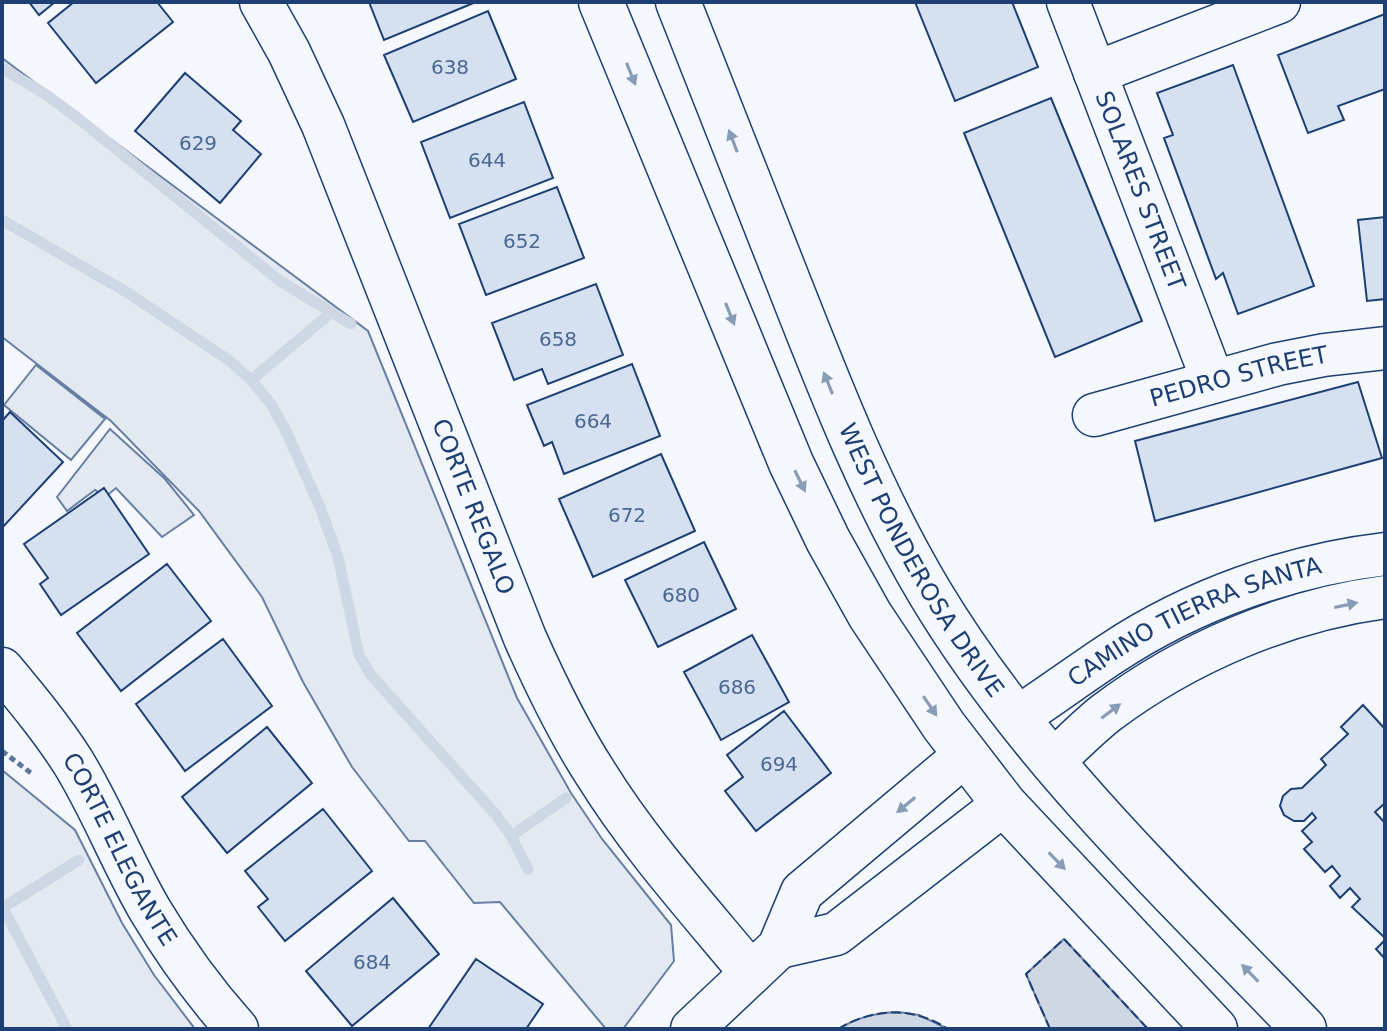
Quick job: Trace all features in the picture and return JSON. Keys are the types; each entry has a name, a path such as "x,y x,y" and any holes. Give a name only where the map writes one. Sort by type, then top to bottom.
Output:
{"main road":[{"path":"601,2 791,463 870,615 965,755 1004,804 1215,1029"},
{"name":"WEST PONDEROSA DRIVE","path":"678,2 851,440 931,594 1017,718 1088,804 1304,1029"},
{"path":"965,755 1017,718"},
{"path":"1004,804 1052,762"}],"street":[{"name":"CORTE REGALO","path":"261,2 289,52 323,125 525,638 546,684 597,776 628,821 765,960"},
{"name":"SOLARES STREET","path":"1068,2 1213,381"},
{"path":"1095,73 1279,2"},
{"name":"PEDRO STREET","path":"1094,415 1213,381 1324,355 1385,348"},
{"name":"CAMINO TIERRA SANTA","path":"1017,718 1113,652 1209,602 1313,567 1385,554"},
{"name":"CAMINO TIERRA SANTA","path":"1052,762 1104,715 1182,664 1273,624 1385,597"},
{"name":"CORTE ELEGANTE","path":"2,669 35,708 72,761 149,908 180,957 237,1029"},
{"path":"692,1029 765,960 802,892 965,755"},
{"path":"765,960 836,934 1004,804"}],"shaded area":[{"path":"2,58 368,331 517,698 571,793 602,839 671,925 674,961 623,1029 606,1029 500,902 474,903 425,841 409,841 352,767 303,682 262,597 199,511 111,421 2,337"},
{"path":"36,365 105,419 71,460 4,405"},
{"path":"110,429 165,479 194,515 162,537 116,488 105,497 95,490 67,511 57,497"},
{"path":"2,770 75,830 122,923 154,975 195,1029 2,1029"},
{"path":"1064,939 1148,1029 1050,1029 1026,974"},
{"path":"898,1012 919,1015 948,1029 838,1029 867,1016"}],"building":[{"path":"29,2 55,2 39,15"},
{"path":"74,2 157,2 173,22 96,83 48,23"},
{"path":"369,2 476,2 384,40"},
{"path":"915,2 1012,2 1038,67 955,101"},
{"path":"488,11 516,79 413,122 384,55"},
{"path":"1385,14 1385,89 1338,106 1344,120 1308,133 1278,55"},
{"path":"1233,65 1314,286 1238,314 1223,273 1216,279 1164,138 1173,135 1157,93"},
{"path":"185,73 241,121 233,130 261,154 220,203 135,131"},
{"path":"1051,98 1142,321 1055,357 964,133"},
{"path":"524,102 553,178 450,218 421,142"},
{"path":"557,187 584,258 486,295 459,224"},
{"path":"1385,217 1385,299 1367,301 1358,220"},
{"path":"596,284 623,355 548,384 542,369 514,380 492,323"},
{"path":"632,364 660,436 564,474 552,442 544,446 527,405"},
{"path":"1358,382 1382,458 1155,521 1135,441"},
{"path":"10,412 63,462 2,528 2,421"},
{"path":"661,454 695,531 593,577 559,499"},
{"path":"104,488 149,554 61,615 40,584 48,578 24,544"},
{"path":"704,542 736,609 658,647 625,580"},
{"path":"167,564 211,621 121,691 77,633"},
{"path":"752,635 789,702 721,740 684,672"},
{"path":"223,639 272,706 185,771 136,704"},
{"path":"1363,705 1385,729 1385,803 1375,812 1385,823 1385,938 1352,907 1360,899 1350,888 1340,898 1330,886 1340,876 1332,866 1325,872 1304,849 1312,842 1302,831 1316,818 1312,813 1304,821 1294,821 1284,815 1280,806 1283,796 1291,789 1302,788 1326,765 1321,759 1348,734 1341,727"},
{"path":"784,711 831,773 756,831 725,791 743,777 727,755"},
{"path":"267,727 312,783 227,853 182,797"},
{"path":"323,809 372,871 285,941 258,907 268,899 245,871"},
{"path":"393,898 439,954 352,1026 306,971"},
{"path":"1385,940 1385,959 1376,949"},
{"path":"476,959 543,1004 526,1029 428,1029"}],"waterway":[{"path":"2,68 79,119 280,281 351,324"},
{"path":"2,220 128,293 230,361 271,404 320,507 338,557 359,655 371,675 497,816 528,869"},
{"path":"251,380 326,317"},
{"path":"511,836 566,798"},
{"path":"2,908 79,860"},
{"path":"2,906 67,1029"}],"fence":[{"path":"1050,1029 1026,974 1064,939 1148,1029"},
{"path":"838,1029 865,1017 893,1012 921,1016 948,1029"}]}
